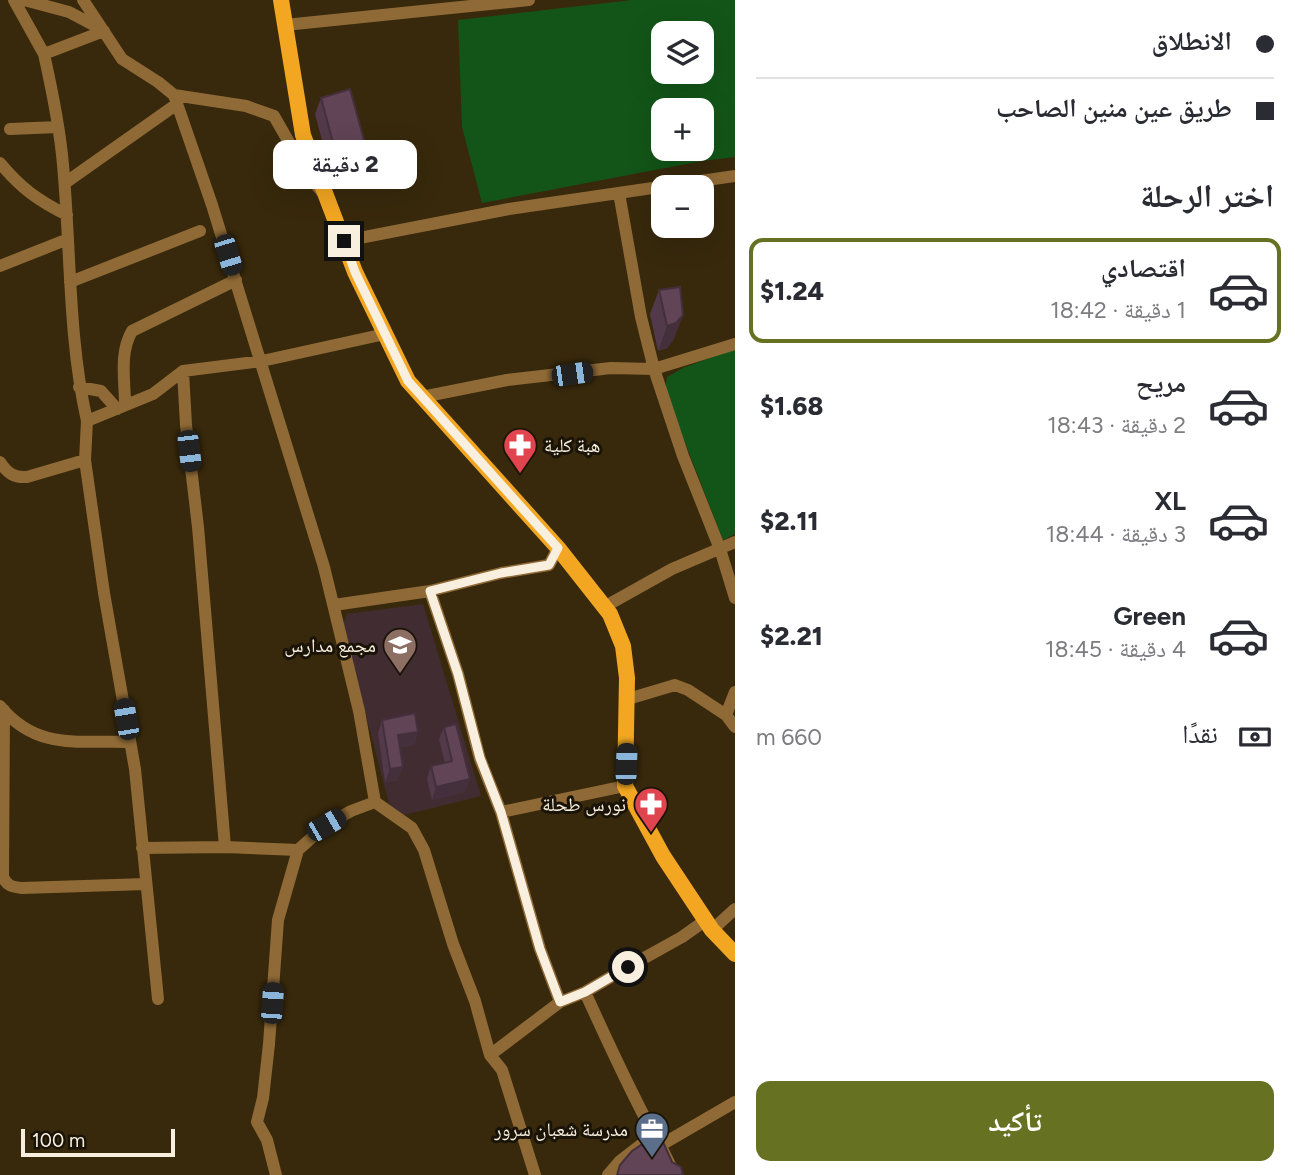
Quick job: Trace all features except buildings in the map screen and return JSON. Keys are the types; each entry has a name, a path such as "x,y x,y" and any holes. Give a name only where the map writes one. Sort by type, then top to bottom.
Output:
{"main road":[{"path":"281,0 303,135 355,272 408,381 558,548 610,614 623,646 628,699 625,786 663,856 709,925 732,944"}],"street":[{"path":"14,0 44,54 58,127 65,183 73,338 79,387 87,421 85,460 104,593 130,742 158,999"},
{"path":"24,0 69,12 104,31"},
{"path":"83,0 122,59 158,82 176,100 262,361 334,605 359,711 375,802 412,828 424,850 453,944 475,1001 490,1055 502,1070 535,1175"},
{"path":"285,25 529,0"},
{"path":"44,54 104,31"},
{"path":"65,183 176,100 246,106 274,116 307,174 327,199"},
{"path":"10,129 58,127"},
{"path":"0,163 19,186 39,201 67,215"},
{"path":"344,241 509,209 735,176"},
{"path":"619,194 641,317 654,369 683,456 720,549 735,598"},
{"path":"70,282 200,231"},
{"path":"0,266 68,239"},
{"path":"121,407 125,344 132,331 236,281"},
{"path":"87,421 153,394 183,371 262,361 385,334"},
{"path":"422,397 507,380 611,368 654,369 733,346"},
{"path":"183,371 225,848"},
{"path":"79,387 101,391 121,407"},
{"path":"0,462 5,471 18,478 85,460"},
{"path":"604,607 672,569 735,542"},
{"path":"334,605 430,591 501,573 549,565 558,548"},
{"path":"430,591 458,674 480,758 501,812 540,949 560,1002"},
{"path":"628,699 675,685 688,690 726,715 735,727"},
{"path":"726,715 735,692"},
{"path":"2,708 34,734 68,743 130,742"},
{"path":"2,708 2,877 6,883 22,888 146,884"},
{"path":"501,812 625,786"},
{"path":"275,1175 267,1140 257,1122 263,1098 269,1044 278,920 298,850 326,825 375,802"},
{"path":"142,848 298,850"},
{"path":"490,1055 560,1002 585,992 735,909"},
{"path":"585,992 674,1175"},
{"path":"608,1175 620,1161 735,1102"}],"shaded area":[{"name":"مجمع مدارس","path":"423,604 481,796 400,816 389,804 343,625 347,614"}],"green space":[{"path":"632,0 735,0 735,157 714,160 714,98 651,98 651,161 702,161 482,203 462,127 458,20"},
{"path":"735,348 735,534 723,540 665,391 667,377"}],"place":[{"name":"هبة كلية","path":"520,475"},
{"name":"مجمع مدارس","path":"400,675"},
{"name":"نورس طحلة","path":"651,834"},
{"name":"مدرسة شعبان سرور","path":"652,1159"}],"route":[{"path":"344,241 355,272 408,381 558,548 549,565 501,573 430,591 458,674 480,758 501,812 540,949 560,1002 585,992 628,967"}]}
